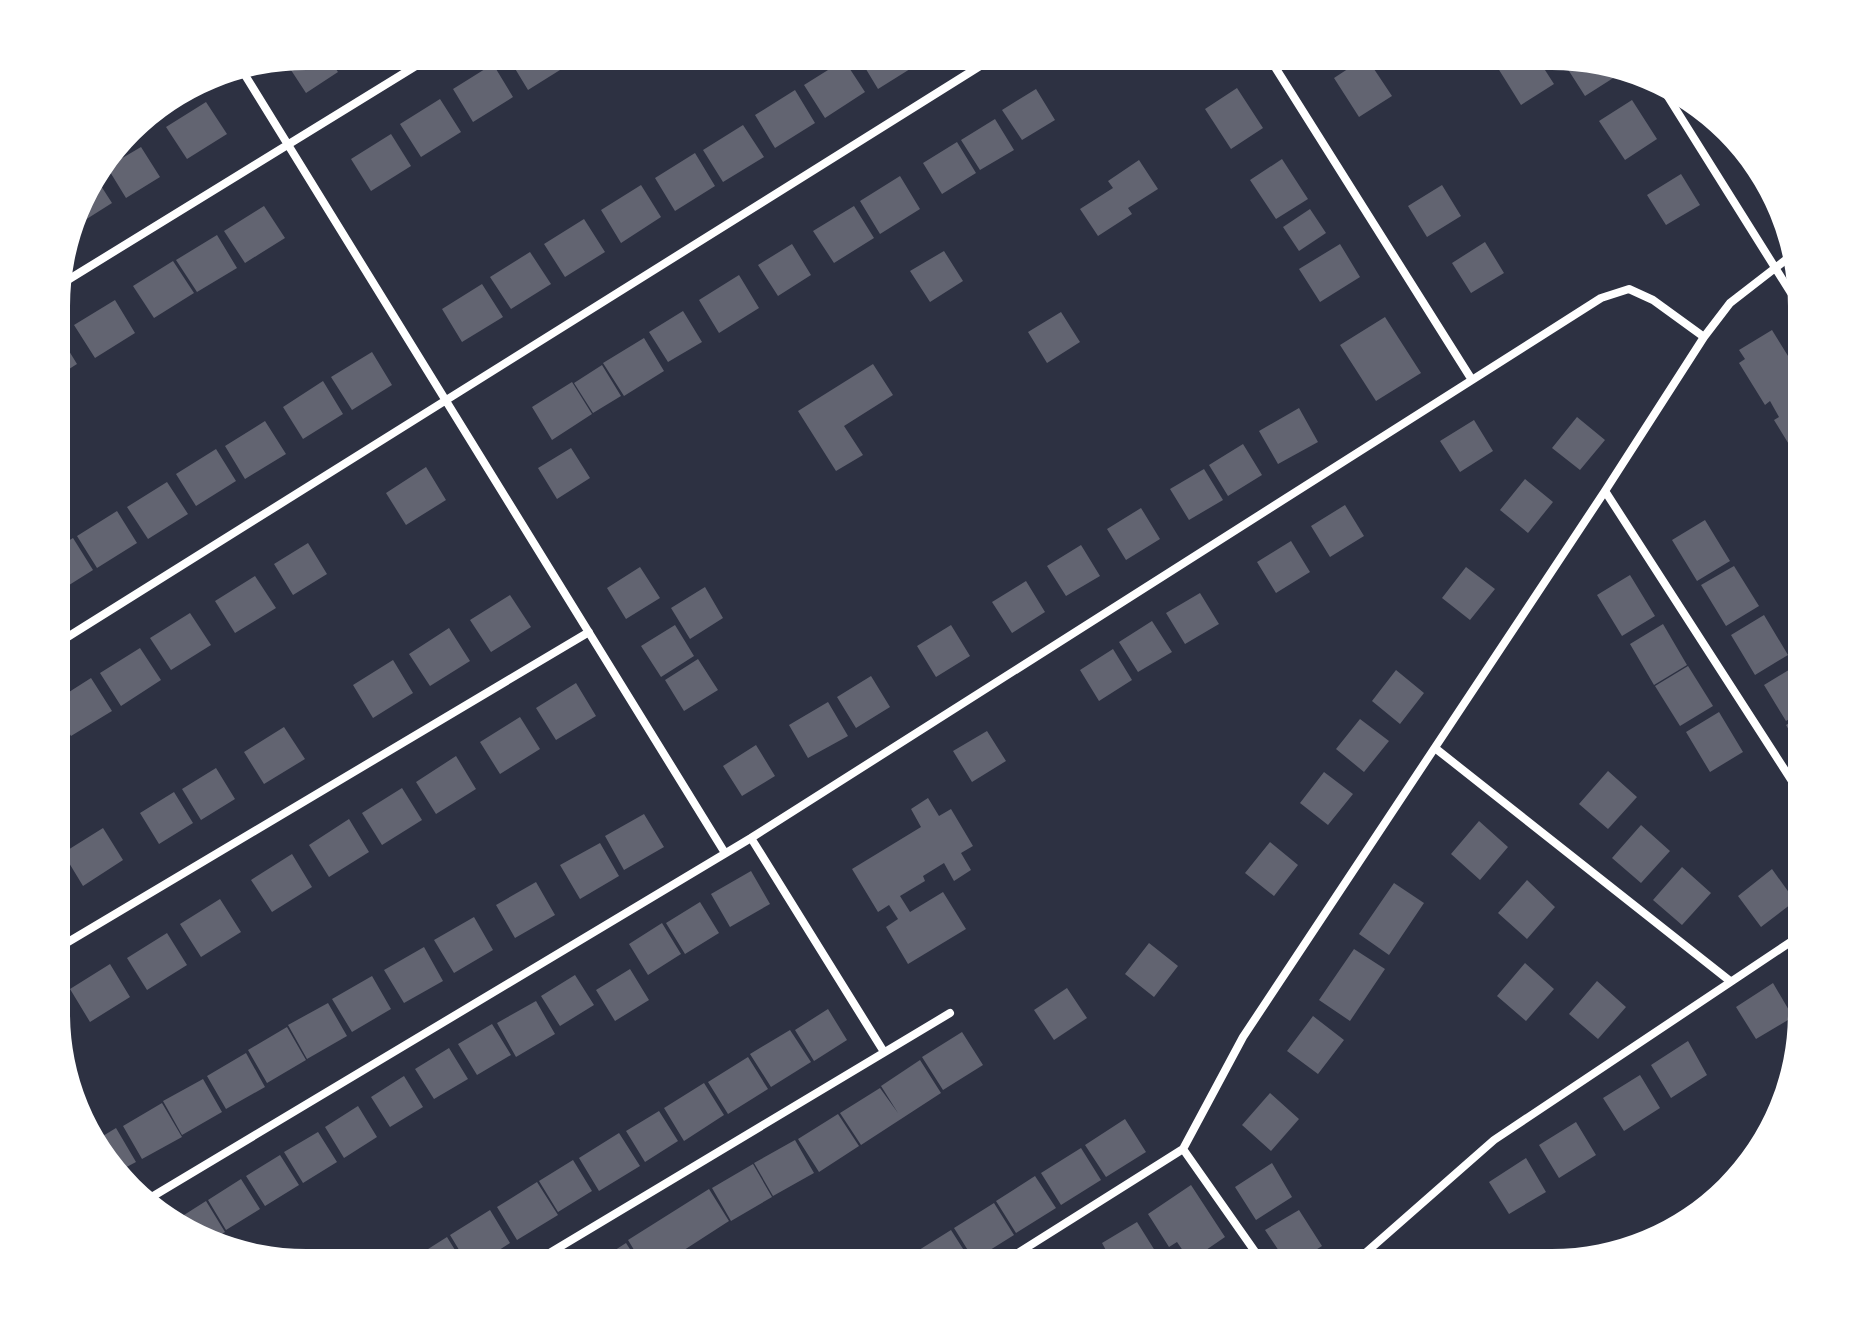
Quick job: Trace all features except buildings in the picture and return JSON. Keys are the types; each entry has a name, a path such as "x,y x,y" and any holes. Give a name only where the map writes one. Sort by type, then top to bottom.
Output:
{"street":[{"path":"72,277 409,70"},
{"path":"70,635 973,71"},
{"path":"1277,71 1472,380"},
{"path":"247,78 725,853"},
{"path":"1672,104 1787,285"},
{"path":"1025,1249 1183,1149 1243,1037 1704,337 1730,303 1783,261"},
{"path":"156,1195 751,838 1601,298 1629,289 1653,300 1704,337"},
{"path":"1605,491 1787,773"},
{"path":"71,940 589,632"},
{"path":"1435,748 1730,981"},
{"path":"751,838 884,1052"},
{"path":"1370,1249 1494,1140 1787,944"},
{"path":"558,1248 950,1013"},
{"path":"1183,1149 1253,1249"}]}
